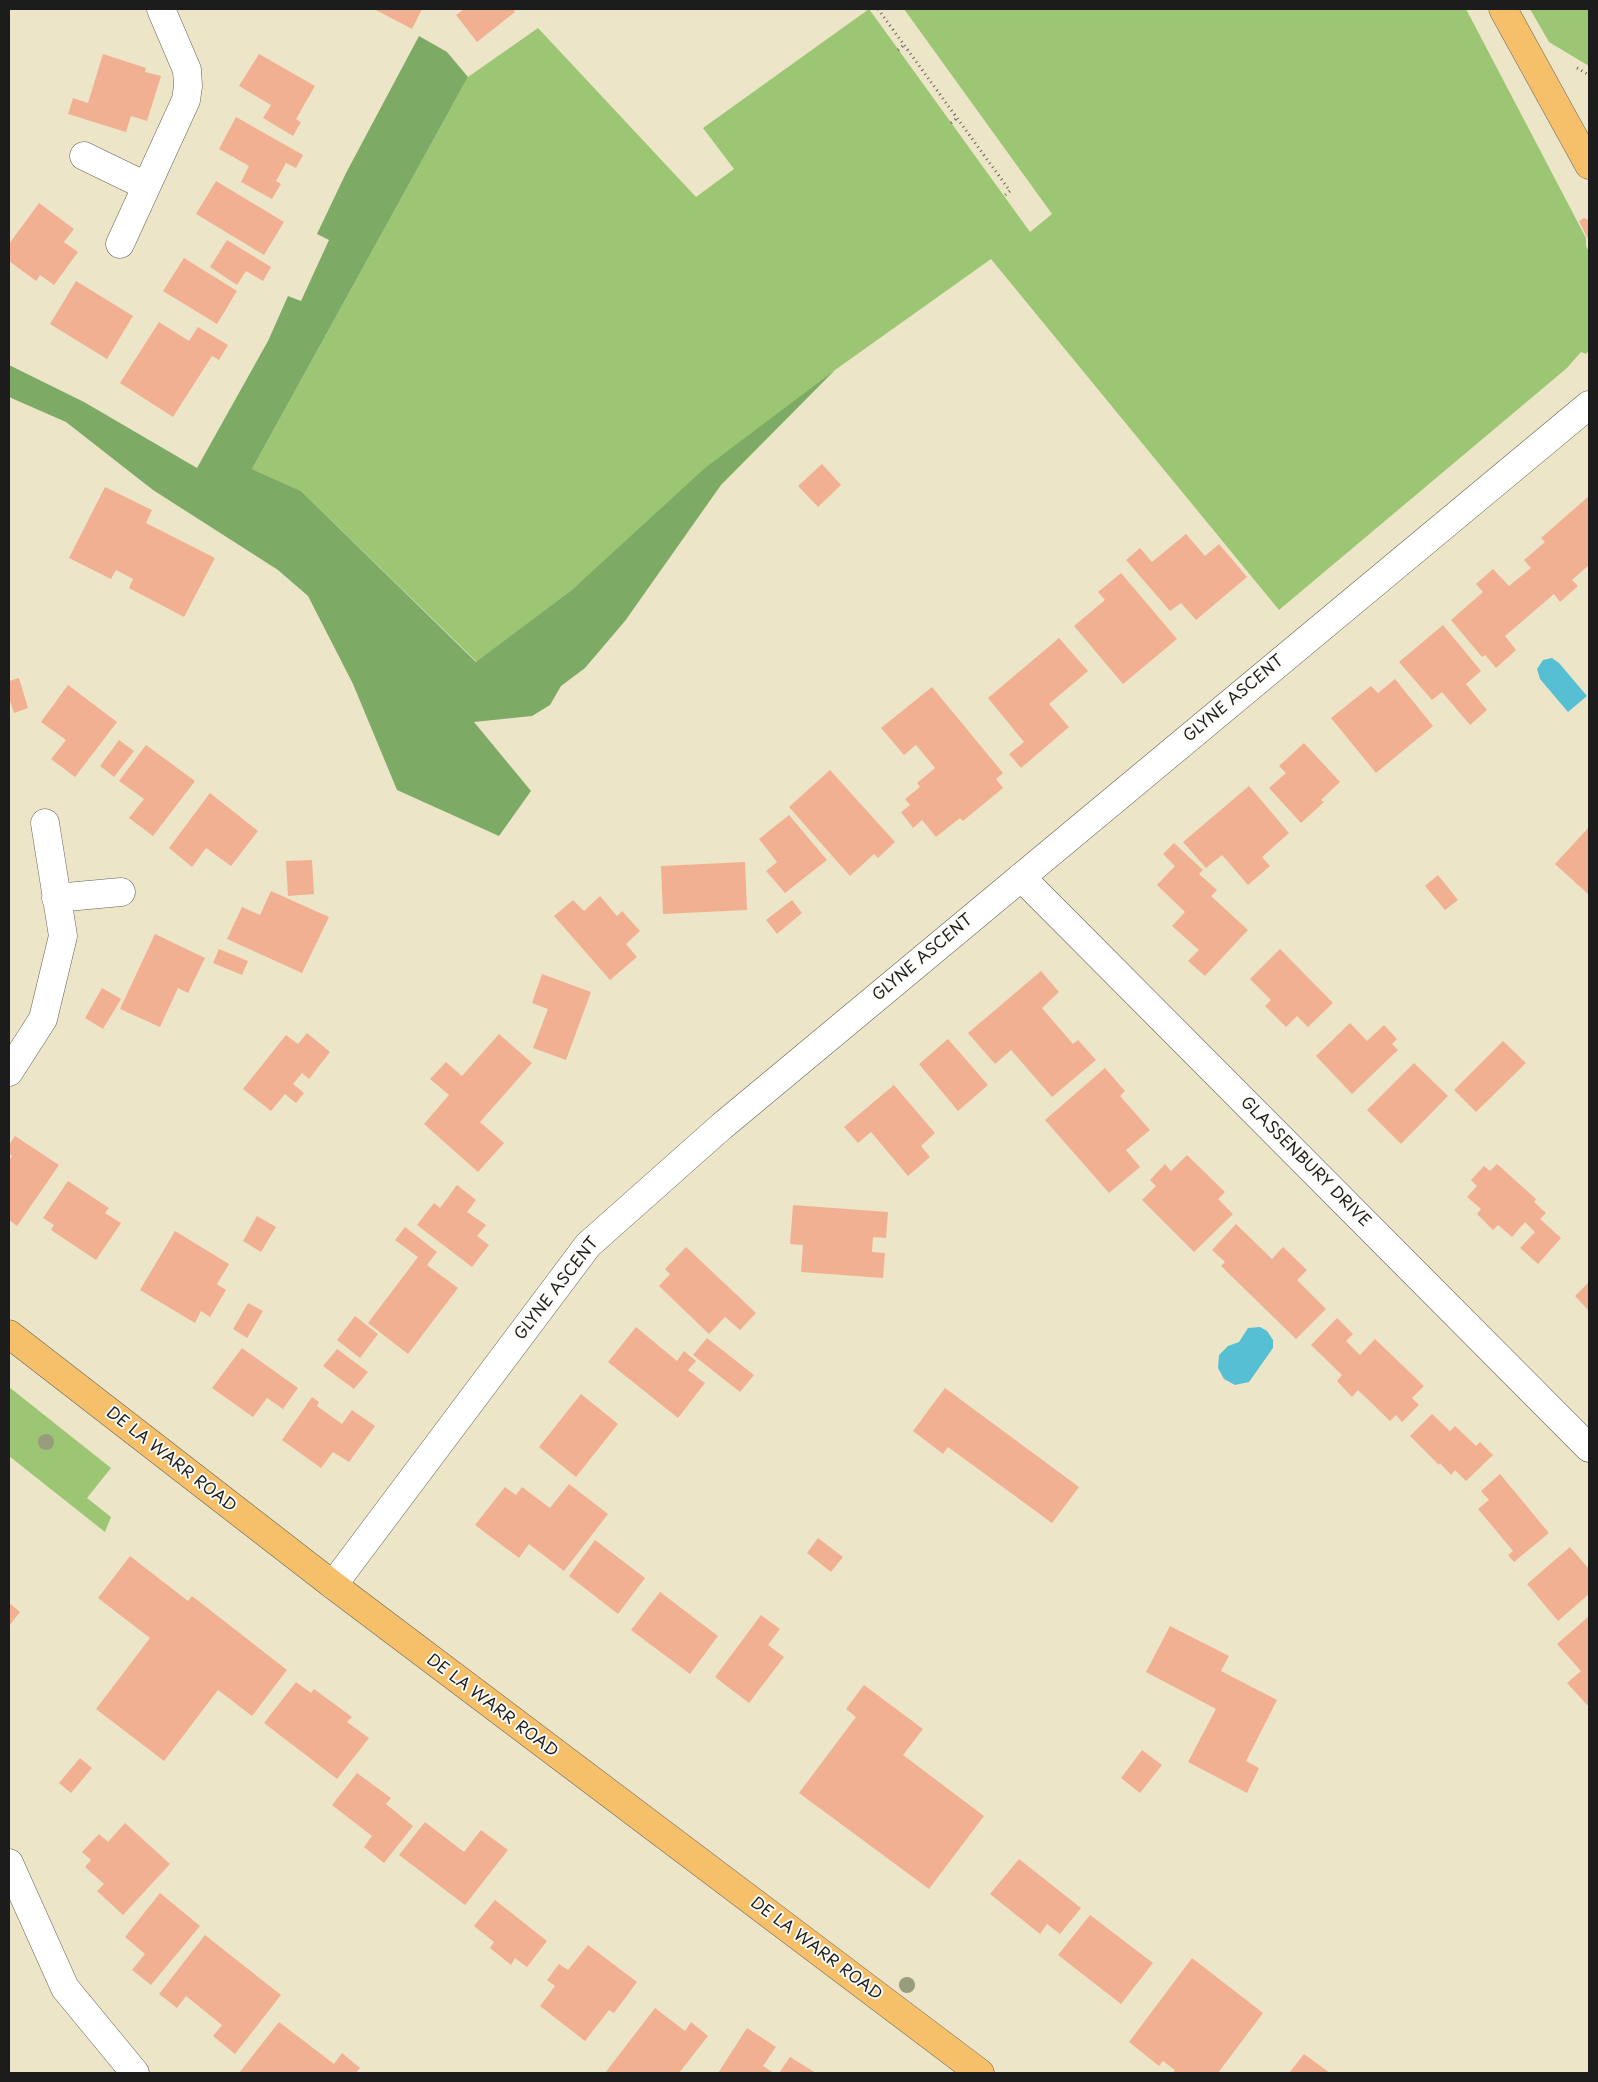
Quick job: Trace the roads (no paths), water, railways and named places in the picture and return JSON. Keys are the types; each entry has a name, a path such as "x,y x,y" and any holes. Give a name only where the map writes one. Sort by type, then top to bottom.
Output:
{"main road":[{"path":"1503,9 1589,165"},
{"name":"DE LA WARR ROAD","path":"9,1334 333,1585 980,2073"}],"street":[{"path":"120,244 186,100 188,86 187,70 161,9"},
{"path":"84,156 146,186"},
{"name":"GLYNE ASCENT","path":"333,1585 588,1245 722,1126 1589,405"},
{"path":"9,1072 43,1019 63,936 45,824"},
{"name":"GLASSENBURY DRIVE","path":"1020,877 1589,1448"},
{"path":"56,898 121,892"},
{"path":"9,1863 19,1917 66,1988 135,2073"}],"water":[{"path":"1552,658 1559,663 1587,696 1568,712 1540,679 1537,669 1543,660"},
{"path":"1260,1327 1267,1331 1273,1340 1273,1348 1249,1382 1235,1385 1224,1379 1218,1368 1219,1355 1228,1346 1239,1342 1248,1328"}]}
